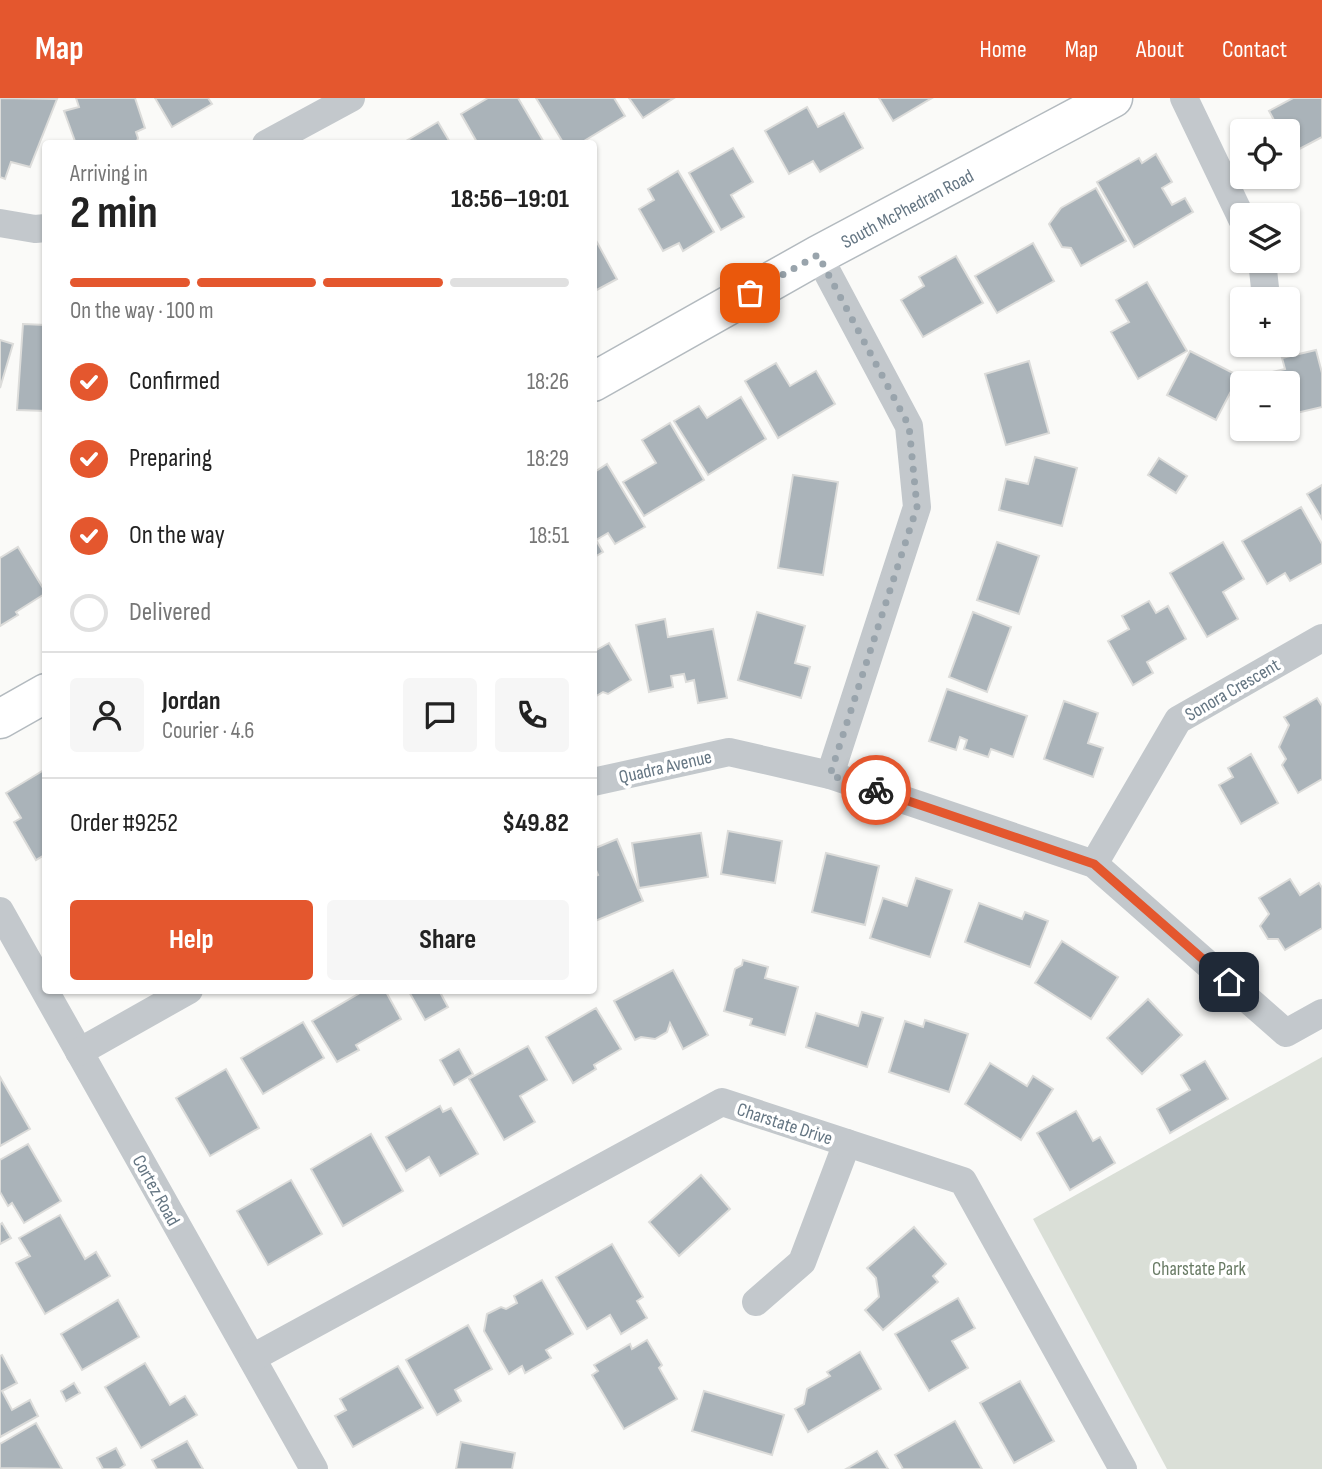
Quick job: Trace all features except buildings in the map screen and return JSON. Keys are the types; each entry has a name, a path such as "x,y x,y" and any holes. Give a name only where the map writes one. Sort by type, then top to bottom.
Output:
{"street":[{"path":"273,140 351,98"},
{"name":"South McPhedran Road","path":"597,381 818,255 1113,98"},
{"path":"1184,98 1234,203"},
{"path":"0,223 42,228"},
{"path":"818,255 909,426 917,507 830,775"},
{"name":"Sonora Crescent","path":"1094,864 1178,720 1322,638"},
{"path":"0,719 42,695"},
{"name":"Quadra Avenue","path":"597,781 729,752 830,775 1094,864 1286,1033 1322,1013"},
{"name":"Cortez Road","path":"0,911 42,986"},
{"name":"Cortez Road","path":"47,994 314,1469"},
{"path":"79,1052 182,994"},
{"name":"Charstate Drive","path":"252,1358 722,1102 963,1181 1123,1469"},
{"path":"756,1302 802,1262 847,1143"}],"green space":[{"name":"Charstate Park","path":"1322,1057 1322,1469 1167,1469 1033,1219"}],"way so far":[{"path":"750,293 818,255 909,426 917,507 830,775 876,790"}],"route":[{"path":"876,790 1094,864 1229,982"}]}
